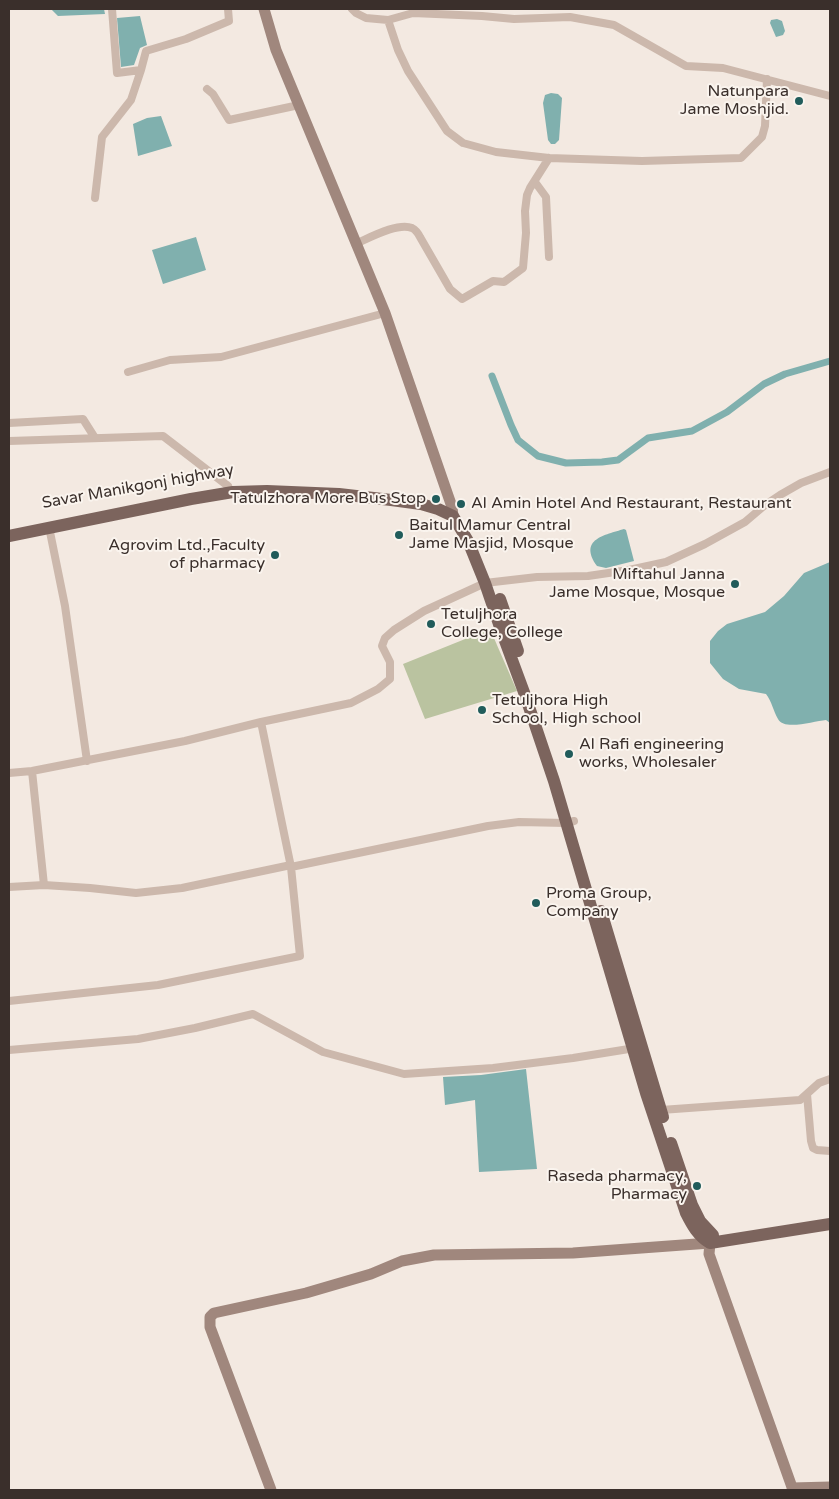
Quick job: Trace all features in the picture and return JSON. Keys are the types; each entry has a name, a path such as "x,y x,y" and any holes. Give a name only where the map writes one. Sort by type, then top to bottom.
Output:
{"main road":[{"name":"Savar Manikgonj highway","path":"9,528 156,498 228,486 275,484 335,487 419,497 438,501 452,511"},
{"path":"9,536 190,499 233,492 267,491 339,494 406,502 452,511 469,525 570,822 638,1047 692,1205 707,1241"},
{"path":"638,1047 646,1093 686,1213 694,1227 707,1241"},
{"path":"707,1241 830,1217"},
{"path":"707,1241 830,1224"}],"street":[{"path":"112,9 117,73 141,70"},
{"path":"95,198 102,137 131,100 146,51 186,39 229,21 228,9"},
{"path":"264,9 276,50 385,313 452,511"},
{"path":"352,9 366,18 388,20 413,13 482,12 514,19 570,17 614,25 686,66 723,68 830,96"},
{"path":"388,20 398,50 408,71 447,130 463,143 496,152 550,158 642,161 741,158 762,137 765,126 767,79"},
{"path":"207,89 213,94 229,120 299,105"},
{"path":"355,244 406,226 414,229 428,249 450,289 462,299 492,281 504,282 523,268 526,233 525,210 530,188 550,158"},
{"path":"535,182 546,198 549,257"},
{"path":"128,372 170,360 221,357 385,313"},
{"path":"9,423 83,419 95,438"},
{"path":"9,441 163,436 228,486"},
{"path":"9,773 32,771 87,761 185,741 261,722 351,703 378,689 390,679 390,662 382,646 385,638 424,611 489,582 537,577 588,576 660,564 746,522 765,505 801,483 830,472"},
{"path":"49,527 65,606 87,761"},
{"path":"9,1001 158,985 300,956 291,866 261,722"},
{"path":"32,771 44,885"},
{"path":"9,887 44,885 136,893 182,888 504,824 570,822"},
{"path":"9,1050 138,1040 253,1014 323,1052 404,1074 492,1068 573,1058 638,1047"},
{"path":"661,1110 800,1100 819,1083 830,1079"},
{"path":"807,1094 813,1148 830,1151"},
{"path":"271,1490 210,1327 210,1318 214,1314 306,1293 371,1274 402,1261 434,1255 573,1253 707,1241 709,1254 792,1489 830,1487"}],"green space":[{"path":"490,629 517,691 425,719 403,664"}],"water":[{"path":"51,9 104,9 105,14 58,16"},
{"path":"140,16 147,45 140,48 134,65 121,67 117,18"},
{"path":"777,19 782,21 785,31 783,35 776,37 770,23 771,20"},
{"path":"551,93 558,94 562,98 559,140 555,144 551,144 548,140 543,103 545,95"},
{"path":"161,116 172,146 138,156 133,124 147,118"},
{"path":"196,237 206,270 163,284 152,250"},
{"path":"626,530 634,561 606,568 597,566 592,557 592,544 602,536"},
{"path":"830,562 830,723 826,720 793,725 781,723 766,694 739,689 723,679 710,663 710,641 727,624 765,612 784,596 804,573"},
{"path":"526,1069 537,1169 479,1172 475,1100 445,1105 443,1077 481,1075"}],"waterway":[{"path":"492,376 518,440 538,456 566,463 602,462 618,460 648,438 692,431 727,412 764,384 785,374 830,361"}],"place":[{"name":"Natunpara Jame Moshjid.","path":"799,101"},
{"name":"Tatulzhora More Bus Stop","path":"436,499"},
{"name":"Al Amin Hotel And Restaurant, Restaurant","path":"461,504"},
{"name":"Baitul Mamur Central Jame Masjid, Mosque","path":"399,535"},
{"name":"Agrovim Ltd.,Faculty of pharmacy","path":"275,555"},
{"name":"Miftahul Janna Jame Mosque, Mosque","path":"735,584"},
{"name":"Tetuljhora College, College","path":"431,624"},
{"name":"Tetuljhora High School, High school","path":"482,710"},
{"name":"Al Rafi engineering works, Wholesaler","path":"569,754"},
{"name":"Proma Group, Company","path":"536,903"},
{"name":"Raseda pharmacy, Pharmacy","path":"697,1186"}]}
